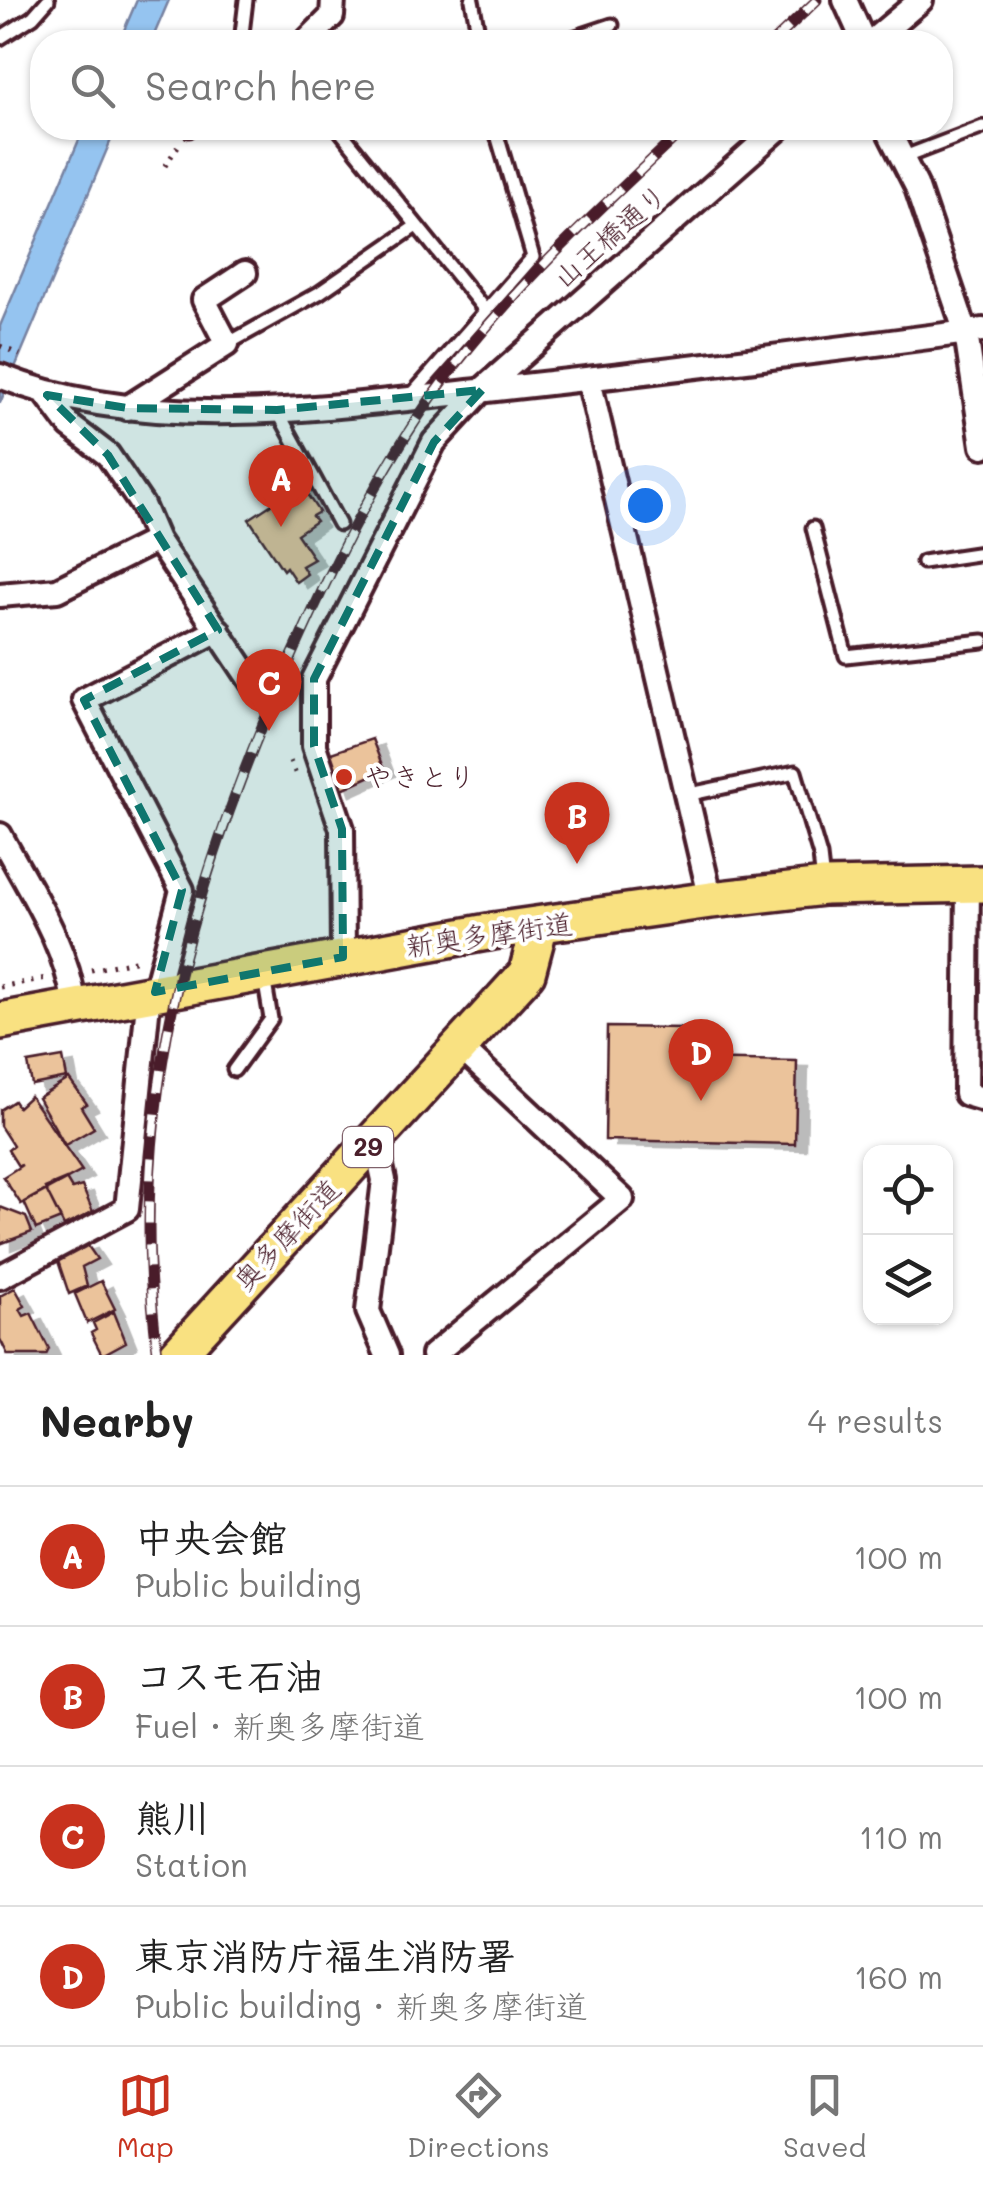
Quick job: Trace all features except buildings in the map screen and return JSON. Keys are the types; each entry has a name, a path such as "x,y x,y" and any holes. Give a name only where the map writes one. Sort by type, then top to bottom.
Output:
{"main road":[{"name":"新奥多摩街道","path":"0,1020 493,931 540,928 711,900 824,887 976,884"},
{"path":"527,973 610,918"},
{"name":"奥多摩街道","path":"192,1349 375,1139 527,973 540,928"}],"street":[{"path":"318,30 332,16 333,0"},
{"path":"845,0 861,30"},
{"path":"882,30 921,0"},
{"name":"山王橋通り","path":"343,957 342,829 314,746 314,679 434,442 482,390 765,140"},
{"path":"894,140 974,331 983,446"},
{"path":"127,408 227,344 204,300 245,273"},
{"path":"0,376 47,395 127,408 276,410 407,401 974,331"},
{"path":"589,380 711,900"},
{"path":"47,395 70,426 108,456 142,504 157,540 259,692"},
{"path":"0,596 57,590 157,540"},
{"path":"0,1276 127,1210 152,993 182,890 84,700 218,630"},
{"path":"0,835 57,940 70,974 75,1008"},
{"path":"976,884 966,1094 983,1098"},
{"path":"433,1355 622,1200 461,1048"},
{"path":"375,1139 384,1180 368,1311 388,1355"}],"lane":[{"path":"0,38 33,17 48,0"},
{"path":"242,30 246,0"},
{"path":"472,0 478,30"},
{"path":"600,30 612,26"},
{"path":"953,138 983,127"},
{"path":"348,140 485,310"},
{"path":"407,401 533,257 499,140"},
{"path":"902,158 949,140"},
{"path":"227,344 319,294 416,226"},
{"path":"276,410 340,524"},
{"path":"813,528 846,656 983,641"},
{"path":"923,562 983,553"},
{"path":"686,796 794,772 820,856 824,887"},
{"path":"234,1070 271,1019 263,972"}],"path":[{"path":"165,166 183,140"}],"highlighted area":[{"path":"482,390 434,442 314,679 314,746 342,829 343,957 155,992 182,890 84,700 218,630 108,455 47,395 127,408 277,410"}],"water":[{"path":"137,0 169,0 156,30 124,30"},
{"path":"79,140 111,140 0,403 0,326"}],"railway":[{"path":"786,30 817,0"},
{"path":"158,1355 150,1266 150,1178 158,1091 173,1005 220,837 285,672 352,531 431,398 519,290 672,140"}],"place":[{"name":"中央会館","path":"281,527"},
{"name":"熊川","path":"269,731"},
{"name":"やきとり","path":"344,777"},
{"name":"コスモ石油","path":"577,864"},
{"name":"東京消防庁福生消防署","path":"701,1101"}]}
